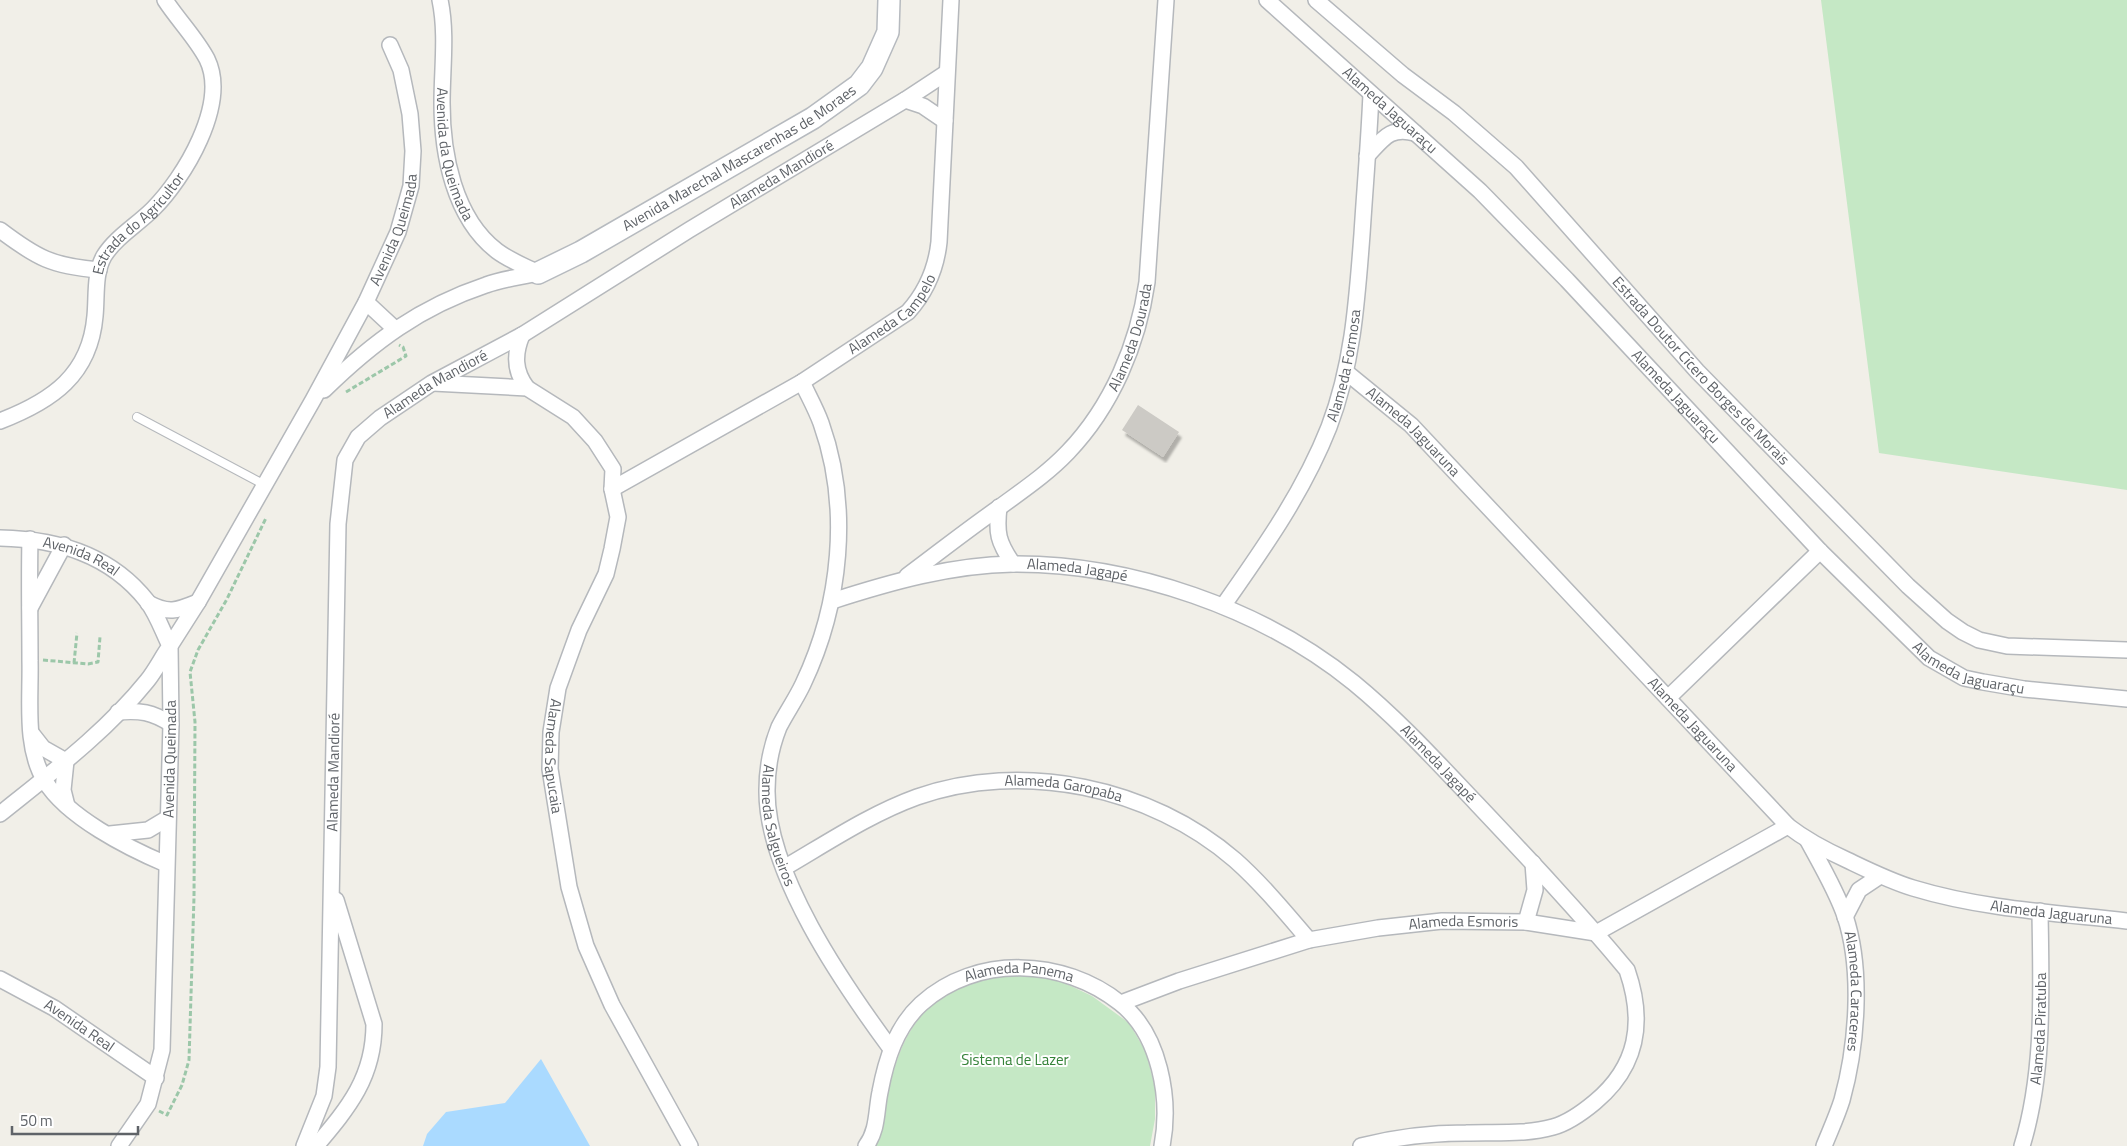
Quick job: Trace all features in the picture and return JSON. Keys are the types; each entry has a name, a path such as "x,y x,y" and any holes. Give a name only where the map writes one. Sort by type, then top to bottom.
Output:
{"street":[{"name":"Estrada do Agricultor","path":"0,421 47,400 73,375 83,361 92,335 99,270 111,247 168,194 190,158 207,120 212,84 207,60 165,0"},
{"name":"Avenida da Queimada","path":"440,0 443,49 442,105 446,147 457,196 467,216 489,244 506,258 538,273"},
{"name":"Avenida Marechal Mascarenhas de Moraes","path":"538,273 581,252 804,123 859,84 872,68 888,32 889,0"},
{"name":"Alameda Campelo","path":"612,490 802,382 908,312 921,298 937,260 951,0"},
{"name":"Alameda Dourada","path":"903,579 1028,488 1068,452 1096,417 1117,381 1140,321 1147,282 1166,0"},
{"name":"Alameda Jaguaraçu","path":"1267,0 1480,191 1567,280 1820,551 1929,658 1964,678 2000,685 2127,699"},
{"name":"Estrada Doutor Cícero Borges de Morais","path":"1316,0 1403,75 1454,112 1516,167 1697,371 1908,586 1947,621 1979,640 2007,646 2127,650"},
{"name":"Avenida Queimada","path":"119,1146 148,1104 156,1078 164,1029 166,864 171,724 170,646 198,602 313,400 366,302 398,232 411,186 413,151 410,114 401,70 390,45"},
{"name":"Alameda Mandioré","path":"304,1146 324,1096 328,1068 338,524 345,460 358,438 380,418 432,383 522,335 689,230 905,100 946,72"},
{"name":"Alameda Formosa","path":"1223,606 1281,523 1306,477 1329,426 1346,372 1356,316 1372,94"},
{"path":"905,100 923,106 945,121"},
{"path":"1367,156 1387,135 1402,129 1415,133"},
{"path":"0,230 34,254 49,261 66,267 99,270"},
{"name":"Avenida Queimada","path":"313,400 354,361 390,332 449,298 488,284 538,273"},
{"path":"366,302 390,332"},
{"path":"522,335 516,350 516,364 521,379 527,388"},
{"name":"Alameda Jaguaruna","path":"1346,372 1411,425 1788,826 1808,841 1880,876 1914,888 1959,899 2127,921"},
{"name":"Alameda Salgueiros","path":"802,382 821,422 831,458 837,499 839,545 832,601 814,658 803,685 779,728 768,771 767,792 770,821 784,868 799,904 854,998 891,1049"},
{"name":"Alameda Sapucaia","path":"432,383 527,388 573,417 595,441 613,469 612,490 618,517 612,549 606,574 579,630 558,688 551,732 550,770 569,887 586,946 612,1005 690,1146"},
{"path":"999,508 998,537 1002,548 1013,564"},
{"name":"Avenida Real","path":"0,538 30,539 64,546 106,563 129,582 148,603 170,646"},
{"path":"30,539 28,612 31,733 38,766 44,780 67,806 127,846 166,864"},
{"path":"28,612 64,546"},
{"path":"1668,698 1820,551"},
{"name":"Alameda Jagapé","path":"832,601 903,579 936,572 1013,564 1078,568 1124,577 1223,606 1258,623 1309,652 1353,682 1403,726 1533,863 1627,970 1638,1012 1636,1032 1628,1064 1612,1089 1584,1111 1554,1127 1523,1139 1425,1134 1361,1146"},
{"path":"148,603 164,611 183,608 198,602"},
{"path":"0,814 66,761 118,712 147,680 170,646"},
{"path":"118,712 137,710 151,712 171,724"},
{"path":"31,733 44,748 66,761"},
{"path":"66,761 63,790 67,806"},
{"name":"Alameda Garopaba","path":"784,868 881,813 918,797 965,785 1003,782 1057,783 1115,795 1149,807 1197,832 1234,859 1262,885 1309,940"},
{"path":"110,834 148,830 168,818"},
{"path":"1596,933 1788,826"},
{"name":"Alameda Caraceres","path":"1808,841 1832,886 1845,917 1853,953 1856,991 1853,1047 1842,1100 1824,1146"},
{"path":"1526,922 1535,890 1533,863"},
{"path":"1845,917 1859,890 1880,876"},
{"name":"Alameda Mandioré","path":"316,1146 359,1089 370,1066 374,1045 374,1024 332,886"},
{"name":"Alameda Piratuba","path":"2022,1146 2028,1128 2036,1069 2041,1001 2040,911"},
{"name":"Alameda Esmoris","path":"1121,1003 1178,981 1309,940 1378,928 1442,921 1526,922 1596,933"},
{"name":"Alameda Panema","path":"866,1146 874,1133 880,1092 891,1049 909,1016 922,1003 952,984 980,972 1012,966 1051,970 1078,979 1121,1003 1143,1029 1155,1055 1162,1083 1165,1110 1162,1146"},
{"path":"330,972 356,969"},
{"name":"Avenida Real","path":"0,979 54,1008 156,1078"},
{"path":"324,1096 335,1103 348,1106"}],"lane":[{"path":"137,417 265,485"}],"path":[{"path":"340,398 406,356 403,346 390,332"},
{"path":"148,1104 167,1115 182,1085 189,1060 195,751 195,722 190,672 198,650 227,599 269,511"},
{"path":"74,662 76,633"},
{"path":"30,659 98,662 100,637"}],"green space":[{"path":"1821,0 2127,0 2127,490 1879,453"},
{"name":"Sistema de Lazer","path":"1014,974 1054,978 1092,996 1129,1023 1146,1052 1155,1088 1155,1119 1150,1146 876,1146 896,1064 905,1041 917,1021 933,1004 954,990 980,979"}],"water":[{"path":"541,1059 590,1146 423,1146 427,1134 446,1112 505,1103"}],"building":[{"path":"1138,405 1179,432 1163,457 1122,430"}]}
